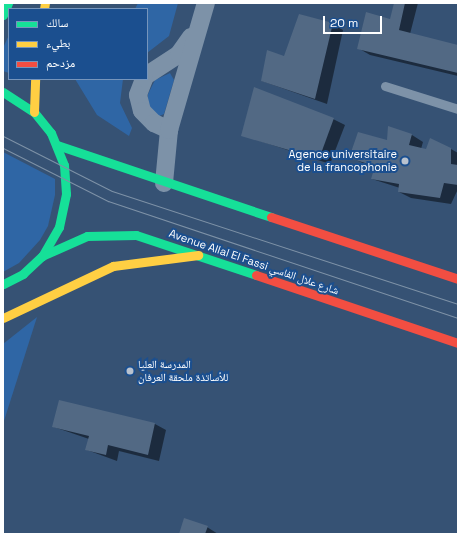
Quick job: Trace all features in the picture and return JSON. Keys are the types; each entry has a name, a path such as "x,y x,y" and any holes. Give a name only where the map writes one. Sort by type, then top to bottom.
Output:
{"street":[{"path":"3,15 8,3"},
{"path":"148,74 179,54 204,10"},
{"path":"164,183 169,130 204,10"},
{"path":"34,112 35,80"},
{"path":"144,80 138,95 142,111 154,123 169,130"},
{"path":"3,92 34,112 57,146 64,166 66,194 59,227 42,256 7,282 3,289"},
{"path":"57,146 164,183 458,279"},
{"name":"Avenue Allal El Fassi شارع علال الفاسي","path":"42,256 87,236 120,234 164,242 303,293 458,343"},
{"path":"3,318 113,266 198,255"}],"lane":[{"path":"385,86 458,109"}],"shaded area":[{"path":"138,3 178,3 169,36 148,52 148,8 136,8"},
{"path":"8,37 8,73 3,71 3,48"},
{"path":"170,73 174,80 164,114 157,117 148,105 148,94 155,80"},
{"path":"76,80 123,80 120,103 132,128 129,136 97,115"},
{"path":"3,152 55,179 55,195 48,226 40,240 19,263 3,272"},
{"path":"37,317 3,424 3,344"}],"building":[{"path":"394,3 405,3 399,30 458,45 458,73 357,49 366,12 390,19"},
{"path":"299,14 333,23 315,99 261,81 267,50 284,56"},
{"path":"254,87 334,118 319,159 241,136"},
{"name":"Agence universitaire de la francophonie","path":"388,126 412,134 409,145 426,149 430,138 451,148 451,164 458,165 458,185 444,183 440,198 398,192 399,184 371,179 375,166 349,158 358,132 387,140"},
{"path":"59,400 155,423 148,455 108,445 106,455 85,450 89,436 52,427"},
{"path":"184,518 208,526 205,534 179,534"}],"tram line":[{"path":"3,136 112,191 458,304"},
{"path":"3,148 108,201 458,318"}],"traffic: fast":[{"path":"3,15 8,3"},
{"path":"3,92 34,112 51,133 64,165 66,194 59,227 42,256 23,274 3,284"},
{"path":"57,145 271,217"},
{"path":"42,256 87,236 136,235 256,275"}],"traffic: slow":[{"path":"44,8 45,3"},
{"path":"34,112 35,80"},
{"path":"3,318 113,266 198,255"}],"traffic: jam":[{"path":"271,217 458,279"},
{"path":"256,275 458,343"}],"place":[{"name":"Agence universitaire de la francophonie","path":"405,161"},
{"name":"المدرسة العليا للأساتذة ملحقة العرفان","path":"130,371"}]}
